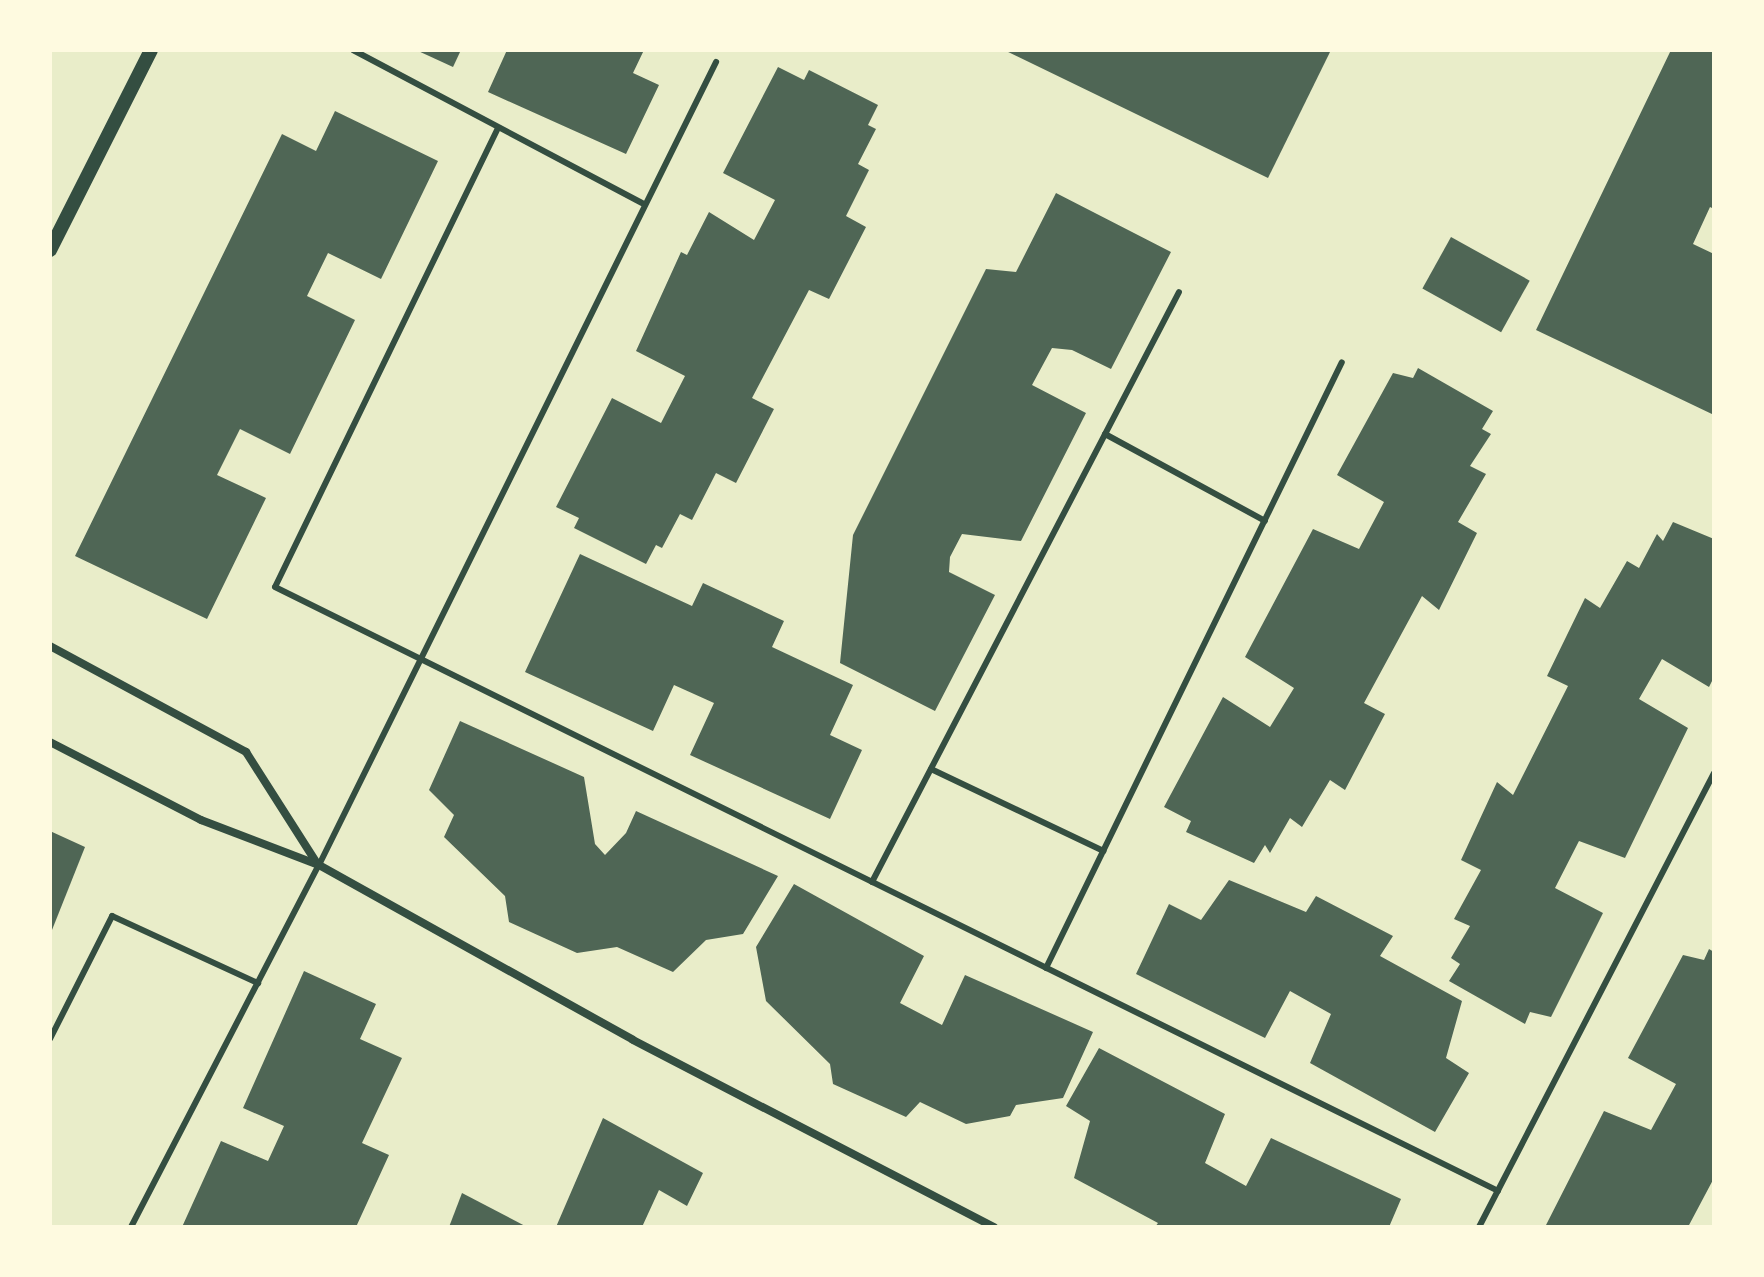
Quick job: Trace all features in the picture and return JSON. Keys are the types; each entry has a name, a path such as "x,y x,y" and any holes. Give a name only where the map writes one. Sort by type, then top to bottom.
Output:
{"street":[{"path":"50,250 151,50"},
{"path":"50,646 246,752 319,865"},
{"path":"50,742 201,820 319,865 633,1040 994,1227"}],"lane":[{"path":"353,50 642,203"},
{"path":"131,1227 422,660 642,203 716,62"},
{"path":"498,128 275,587 1498,1191"},
{"path":"872,882 1179,292"},
{"path":"1046,968 1342,362"},
{"path":"1105,434 1265,521"},
{"path":"931,769 1104,851"},
{"path":"1479,1227 1714,773"},
{"path":"50,1039 112,916 258,983"}],"building":[{"path":"416,50 461,50 453,67"},
{"path":"507,50 644,50 633,73 659,85 626,154 488,92"},
{"path":"1004,50 1331,50 1268,178"},
{"path":"1671,50 1714,50 1714,209 1710,207 1693,244 1714,254 1714,415 1536,330"},
{"path":"778,67 804,80 809,70 878,105 868,125 876,129 858,164 869,170 846,216 866,227 829,299 809,290 752,398 774,409 736,483 716,473 692,520 680,514 662,548 656,545 646,564 574,528 579,518 556,507 612,398 661,423 685,376 636,351 681,252 687,255 709,212 754,240 775,200 723,173"},
{"path":"335,111 438,161 381,279 328,253 307,296 355,320 290,454 240,429 217,475 266,498 207,619 75,556 282,134 316,151"},
{"path":"1056,193 1171,252 1111,369 1072,350 1052,348 1032,385 1086,413 1021,541 962,534 950,557 949,572 995,595 935,711 840,663 853,535 986,269 1016,272"},
{"path":"1451,237 1530,281 1501,332 1422,289"},
{"path":"1418,368 1493,411 1482,429 1491,434 1470,466 1486,474 1458,522 1477,533 1439,610 1422,596 1364,703 1385,714 1345,790 1330,780 1302,827 1290,818 1270,853 1265,845 1254,863 1186,832 1191,821 1164,807 1223,697 1270,727 1294,688 1245,657 1313,529 1359,549 1384,502 1337,475 1393,373 1413,378"},
{"path":"1673,522 1714,539 1714,677 1709,687 1662,659 1639,699 1688,728 1625,858 1579,841 1555,888 1603,913 1551,1017 1530,1012 1525,1024 1449,981 1460,964 1451,958 1470,926 1454,919 1481,870 1461,860 1497,782 1513,795 1568,686 1547,676 1585,598 1600,608 1627,561 1639,568 1657,534 1663,541"},
{"path":"580,554 692,606 703,583 784,621 772,647 853,685 830,735 862,750 830,819 690,755 714,703 674,685 653,731 525,672"},
{"path":"460,721 584,777 595,844 605,855 626,833 636,811 778,876 743,934 706,940 673,972 617,947 577,953 509,922 505,896 444,837 454,815 429,790"},
{"path":"50,831 85,847 50,935"},
{"path":"1229,880 1306,912 1316,896 1393,936 1380,956 1462,1001 1446,1058 1469,1073 1435,1132 1310,1063 1331,1014 1290,991 1265,1038 1136,974 1169,904 1201,920"},
{"path":"794,884 924,956 900,1003 942,1025 965,975 1093,1032 1063,1098 1016,1105 1010,1116 966,1124 920,1102 906,1117 833,1084 830,1064 766,1001 756,947"},
{"path":"1709,949 1714,952 1714,1178 1688,1227 1545,1227 1604,1111 1651,1130 1676,1084 1628,1058 1683,955 1704,960"},
{"path":"304,971 376,1004 360,1039 402,1058 362,1143 389,1155 356,1227 182,1227 221,1141 268,1161 284,1126 243,1108"},
{"path":"1099,1048 1225,1114 1205,1163 1246,1186 1271,1138 1401,1199 1389,1227 1155,1227 1158,1223 1074,1178 1090,1121 1066,1106"},
{"path":"603,1118 703,1173 687,1206 659,1190 642,1227 556,1227"},
{"path":"462,1193 527,1227 449,1227"}]}
